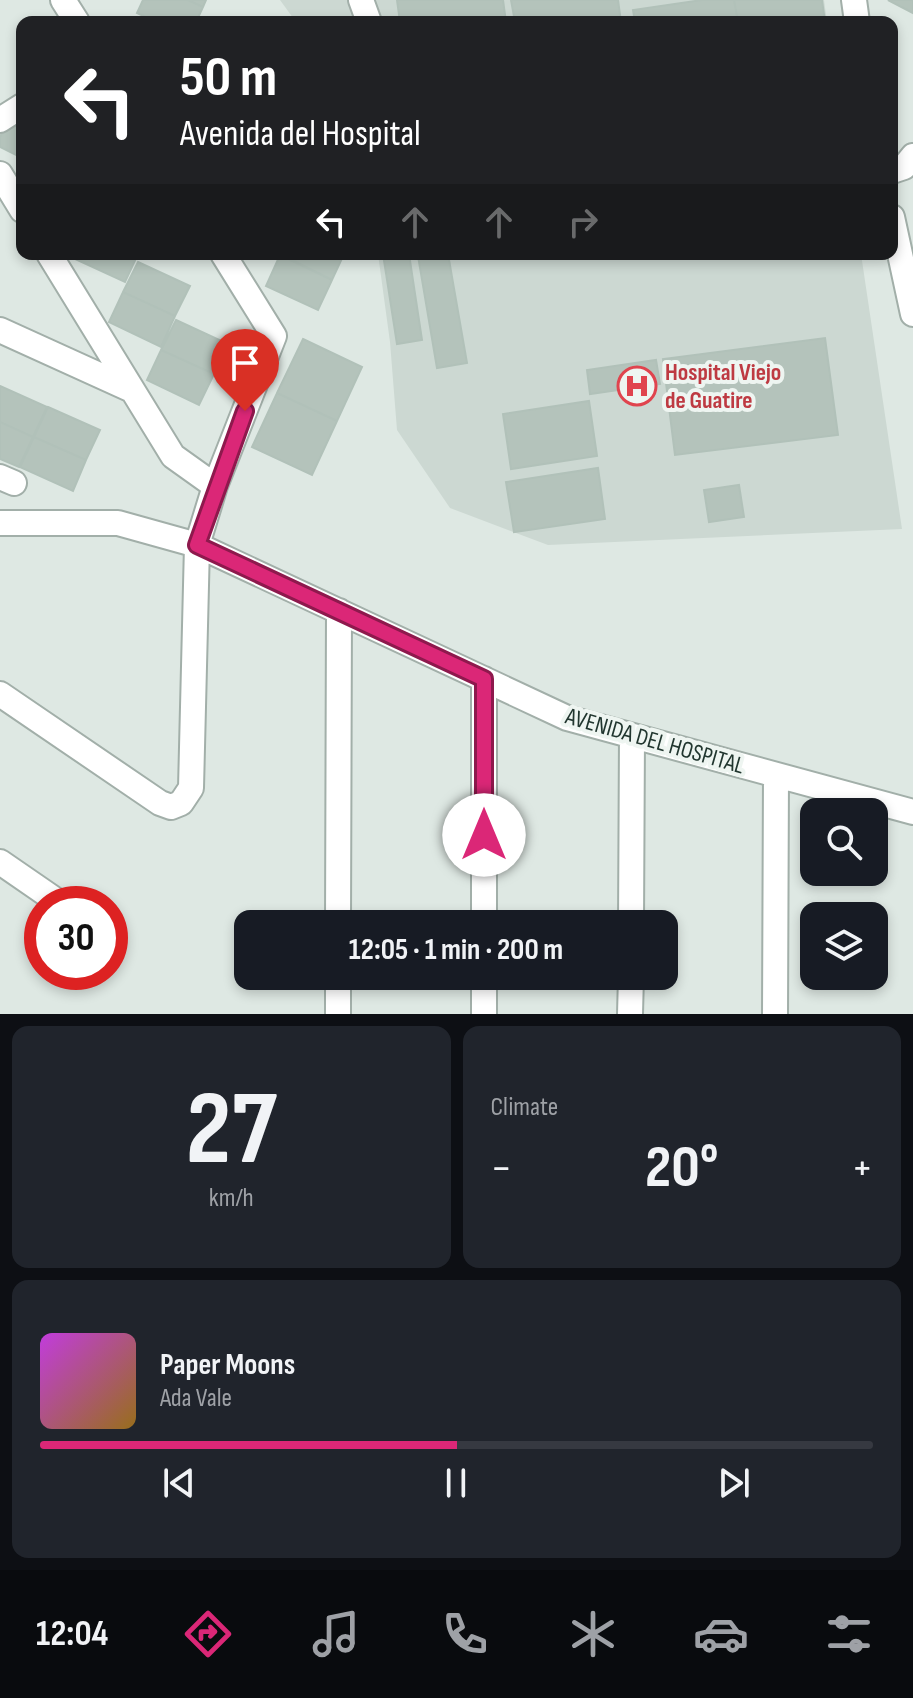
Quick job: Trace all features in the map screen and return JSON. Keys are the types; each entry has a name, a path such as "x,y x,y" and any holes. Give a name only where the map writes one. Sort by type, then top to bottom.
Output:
{"street":[{"path":"898,169 904,167 913,156"},
{"path":"0,174 16,200"},
{"path":"898,245 913,314"},
{"path":"53,260 173,456 215,486"},
{"path":"0,694 160,803 171,807 181,803 191,788 197,545 215,486 274,336 227,260"},
{"path":"0,330 132,390"},
{"name":"AVENIDA DEL HOSPITAL","path":"0,523 118,523 197,545 567,718 913,812"},
{"path":"338,910 339,611"},
{"path":"484,679 484,910"},
{"path":"631,910 632,736"},
{"path":"775,1014 776,775"},
{"path":"0,862 35,886"},
{"path":"338,990 338,1014"},
{"path":"484,990 484,1014"},
{"path":"630,1014 631,990"}],"shaded area":[{"path":"280,0 824,0 826,16 292,16"},
{"name":"Hospital Viejo de Guatire","path":"379,260 862,260 902,529 548,545 450,508 397,430"}],"building":[{"path":"143,0 188,0 203,7 199,16 143,16 137,13"},
{"path":"188,0 206,0 203,7"},
{"path":"397,0 503,0 505,16 399,16"},
{"path":"511,0 618,0 620,16 514,16"},
{"path":"702,0 734,0 737,16 634,16 633,10"},
{"path":"734,0 822,0 824,16 737,16"},
{"path":"888,0 913,0 913,13"},
{"path":"10,115 16,118 16,155 0,147 0,137"},
{"path":"77,260 135,260 125,282"},
{"path":"278,260 290,260 332,280 318,310 266,286"},
{"path":"292,260 341,260 332,280"},
{"path":"384,260 410,260 422,340 397,344"},
{"path":"419,260 449,260 467,363 437,368"},
{"path":"138,262 190,286 175,316 123,292"},
{"path":"123,292 175,316 161,347 109,322"},
{"path":"176,320 228,344 214,374 161,350"},
{"path":"825,338 838,435 675,455 663,359"},
{"path":"303,339 362,367 337,421 277,393"},
{"path":"161,350 214,374 199,405 147,380"},
{"path":"656,360 660,384 590,394 587,370"},
{"path":"0,386 47,407 33,437 0,422"},
{"path":"277,393 337,421 312,475 252,447"},
{"path":"589,401 597,456 511,469 503,414"},
{"path":"48,407 100,430 86,460 34,437"},
{"path":"0,422 33,437 19,467 0,459"},
{"path":"34,437 86,460 73,491 20,467"},
{"path":"598,468 605,519 514,532 506,482"},
{"path":"739,485 744,517 709,522 704,490"}],"place":[{"name":"Hospital Viejo de Guatire","path":"637,386"}],"route":[{"path":"245,411 215,486 197,545 484,679 484,835"}]}
